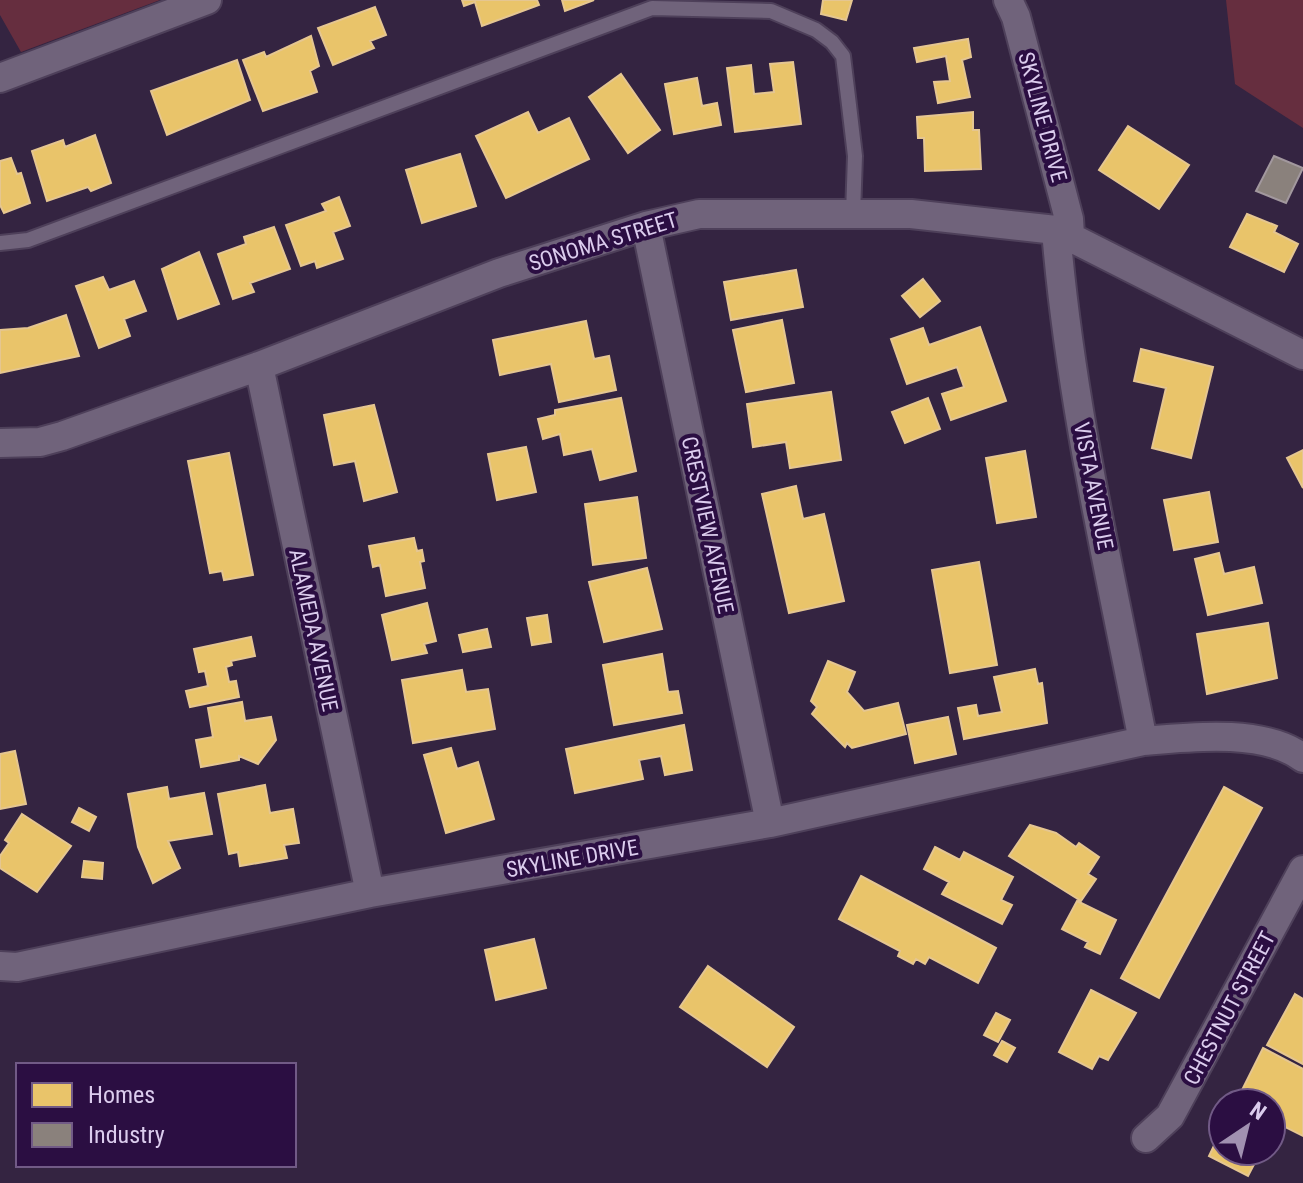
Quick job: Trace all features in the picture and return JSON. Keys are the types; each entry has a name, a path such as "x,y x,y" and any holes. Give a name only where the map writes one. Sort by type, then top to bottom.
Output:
{"street":[{"path":"0,78 207,0"},
{"name":"SKYLINE DRIVE","path":"1008,0 1029,64 1069,219 1063,233"},
{"name":"SONOMA STREET","path":"0,443 40,442 62,436 259,366 499,273 678,217 722,213 926,216 1063,233 1303,355"},
{"name":"CRESTVIEW AVENUE","path":"646,226 770,823"},
{"name":"VISTA AVENUE","path":"1063,233 1062,307 1081,423 1143,741"},
{"name":"ALAMEDA AVENUE","path":"259,366 370,893"},
{"path":"1143,741 1206,736 1244,740 1270,743 1303,758"},
{"name":"SKYLINE DRIVE","path":"0,966 17,967 370,893 770,823 1143,741"},
{"name":"CHESTNUT STREET","path":"1146,1138 1170,1116 1303,870"}],"lane":[{"path":"0,243 28,240 652,8 771,11 816,30 832,42 843,56 849,105 855,156 853,214"}],"shaded area":[{"path":"0,0 160,0 21,52 0,15"},
{"path":"1226,0 1303,0 1303,128 1235,84"}],"building: Homes":[{"path":"462,0 537,0 539,5 482,26 475,2 464,6"},
{"path":"562,0 594,0 565,11"},
{"path":"823,0 852,0 846,20 821,14"},
{"path":"375,7 386,35 370,41 374,48 333,65 318,28"},
{"path":"311,36 319,66 310,71 317,92 263,111 243,60 264,52 266,57"},
{"path":"968,39 971,57 962,60 970,97 938,103 934,82 950,81 946,56 917,62 914,48"},
{"path":"237,60 250,100 167,135 151,91"},
{"path":"793,62 801,124 735,132 727,68 751,65 754,94 774,92 770,64"},
{"path":"621,74 660,130 628,153 589,97"},
{"path":"697,78 702,106 717,103 721,125 674,134 665,84"},
{"path":"528,112 538,133 569,118 589,159 506,198 476,136"},
{"path":"973,112 973,130 979,130 981,169 925,171 924,138 918,138 917,117"},
{"path":"1128,126 1189,165 1159,209 1099,170"},
{"path":"95,135 111,183 47,201 32,151 63,140 65,147"},
{"path":"460,154 476,206 422,223 406,170"},
{"path":"11,158 17,174 21,173 30,203 4,213 0,205 0,161"},
{"path":"339,197 350,226 333,232 343,259 317,268 315,261 301,266 286,225 326,211 322,204"},
{"path":"1247,214 1277,226 1274,232 1298,244 1284,272 1230,247"},
{"path":"274,227 290,269 250,283 254,292 233,299 218,254 246,244 244,237"},
{"path":"199,252 219,304 178,319 162,269"},
{"path":"796,270 803,307 731,320 724,282"},
{"path":"103,277 109,290 134,281 146,311 124,319 130,336 99,348 76,286"},
{"path":"923,279 940,301 920,317 902,296"},
{"path":"66,315 79,356 0,373 0,330 28,328"},
{"path":"782,320 794,383 746,392 733,330"},
{"path":"586,321 594,359 609,356 616,390 559,402 551,364 500,375 493,340"},
{"path":"980,327 1006,401 951,420 942,394 964,387 957,367 907,384 891,339 923,328 929,345"},
{"path":"1141,349 1213,367 1191,458 1152,448 1166,388 1134,381"},
{"path":"831,392 841,460 790,468 786,442 753,447 747,404"},
{"path":"621,398 636,471 600,480 592,449 564,455 560,434 543,439 538,419 555,415 555,410"},
{"path":"928,398 940,429 905,443 892,412"},
{"path":"374,405 397,492 364,501 355,461 334,465 324,415"},
{"path":"526,447 536,492 497,500 488,454"},
{"path":"1303,450 1303,488 1287,458"},
{"path":"1025,451 1036,517 997,523 986,458"},
{"path":"229,453 253,575 224,580 222,571 210,573 188,461"},
{"path":"796,486 803,519 824,514 844,601 789,613 762,494"},
{"path":"1209,492 1218,542 1174,550 1164,500"},
{"path":"637,497 646,558 593,565 585,504"},
{"path":"414,538 417,551 422,550 424,561 420,562 425,588 386,596 380,565 373,567 369,546"},
{"path":"1219,553 1224,574 1254,567 1262,603 1208,615 1195,559"},
{"path":"979,562 997,665 950,673 932,570"},
{"path":"647,568 662,629 604,642 589,582"},
{"path":"427,603 436,641 424,644 427,653 392,660 382,615"},
{"path":"547,615 551,642 532,645 527,618"},
{"path":"1268,623 1277,678 1207,694 1197,634"},
{"path":"487,629 491,647 463,652 459,635"},
{"path":"251,637 255,656 231,661 232,665 226,667 229,682 236,681 239,697 190,707 186,691 208,686 205,671 199,672 194,649"},
{"path":"662,654 668,692 678,691 682,713 614,725 603,665"},
{"path":"828,661 855,672 847,692 864,711 898,703 906,734 852,748 847,743 845,747 812,714 817,707 811,701"},
{"path":"1035,669 1038,684 1042,683 1047,723 964,739 958,708 976,705 978,716 1002,712 994,677"},
{"path":"462,670 466,692 488,689 495,729 413,743 402,680"},
{"path":"242,702 245,721 271,717 276,740 258,764 239,756 239,760 201,767 196,740 213,737 208,708"},
{"path":"948,717 956,754 915,763 907,725"},
{"path":"684,725 692,770 665,775 661,756 639,760 643,779 575,793 566,749"},
{"path":"451,748 457,769 478,762 494,819 446,833 424,755"},
{"path":"15,751 26,804 0,809 0,754"},
{"path":"265,785 270,813 293,809 299,843 284,845 287,858 240,866 238,852 229,854 218,794"},
{"path":"167,787 169,799 204,793 212,834 168,841 180,868 153,883 138,847 128,794"},
{"path":"1224,787 1262,808 1159,998 1121,978"},
{"path":"79,808 96,817 89,831 72,822"},
{"path":"22,814 71,846 37,892 0,868 0,856 9,843 5,840"},
{"path":"1030,825 1056,833 1076,847 1079,843 1099,857 1088,874 1096,879 1081,901 1009,856"},
{"path":"935,847 960,860 964,852 1013,877 1001,900 1012,905 1002,924 942,894 949,882 924,869"},
{"path":"84,861 103,863 102,879 82,877"},
{"path":"861,876 996,948 978,983 929,957 925,964 916,959 913,964 898,956 900,951 839,919"},
{"path":"1077,901 1116,920 1100,954 1085,947 1088,942 1062,929"},
{"path":"534,939 546,988 496,1000 485,950"},
{"path":"708,966 794,1027 767,1067 680,1007"},
{"path":"1091,990 1136,1013 1108,1060 1099,1056 1092,1069 1059,1052"},
{"path":"1295,994 1303,999 1303,1064 1267,1045"},
{"path":"996,1013 1010,1020 998,1042 984,1035"},
{"path":"1002,1041 1015,1048 1007,1062 994,1055"},
{"path":"1263,1048 1303,1069 1303,1136 1287,1128 1287,1087 1244,1087"},
{"path":"1230,1167 1253,1167 1248,1176"}],"building: Industry":[{"path":"1274,156 1303,168 1286,203 1256,191"}]}
